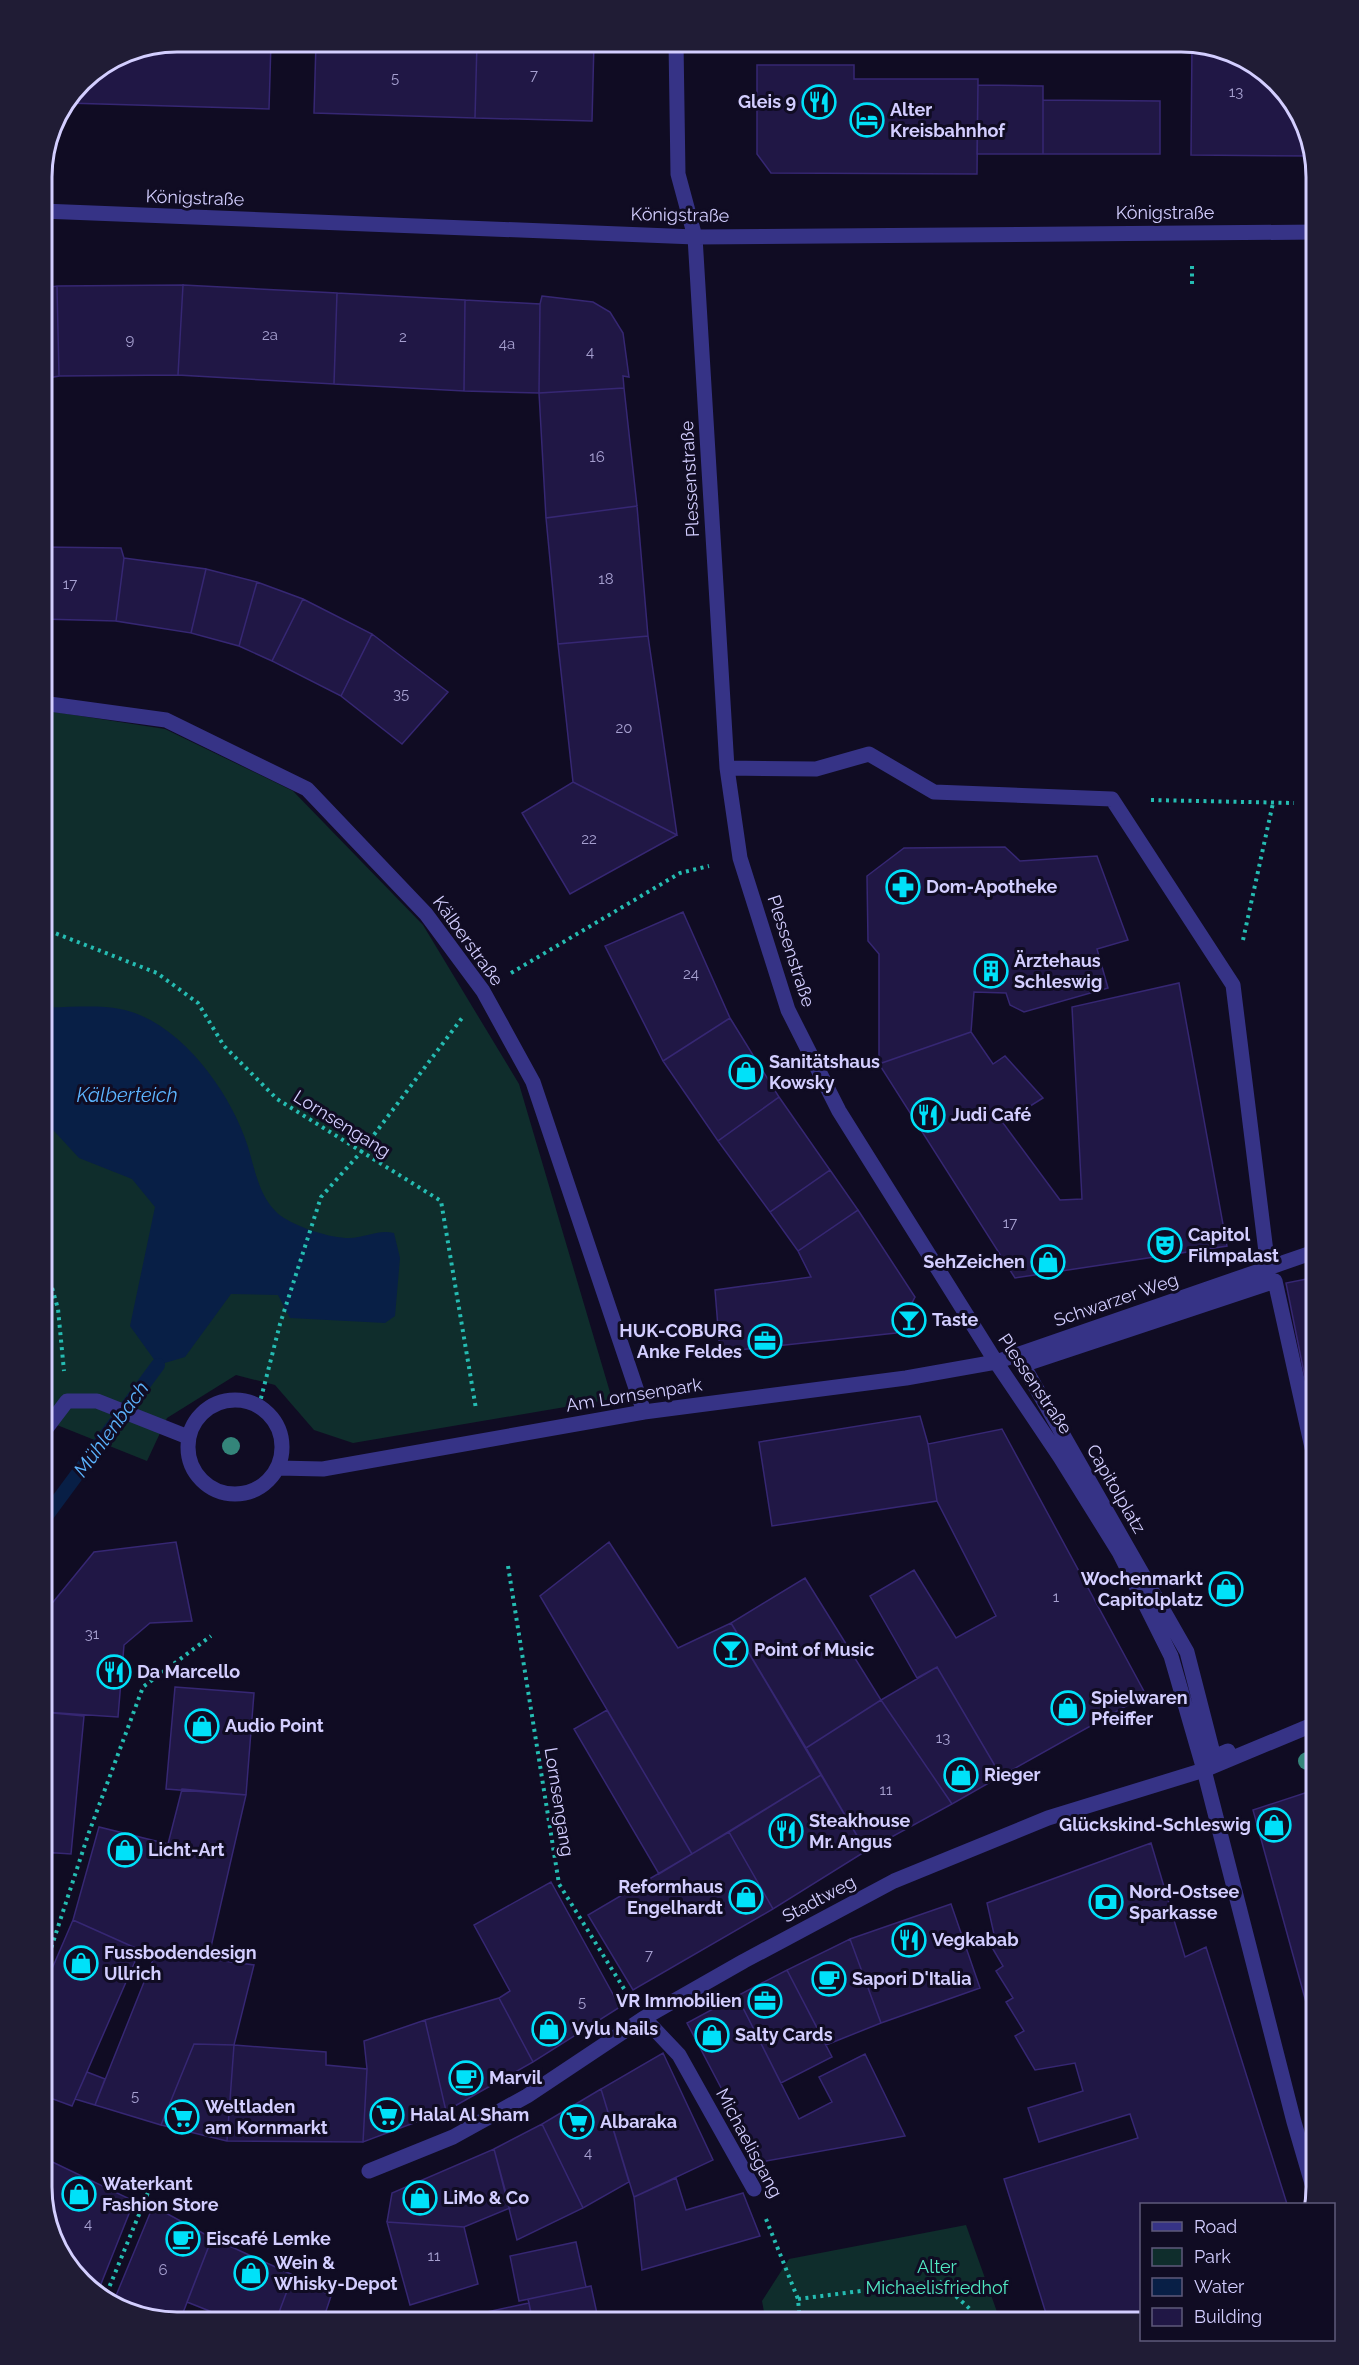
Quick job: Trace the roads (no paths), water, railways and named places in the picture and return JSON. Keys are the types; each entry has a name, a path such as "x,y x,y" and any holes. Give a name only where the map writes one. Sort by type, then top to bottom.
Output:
{"street":[{"name":"Plessenstraße","path":"676,52 678,174 695,237 727,768 740,858 788,1010 839,1112 1119,1552 1172,1656 1204,1770 1306,2163"},
{"name":"Königstraße","path":"53,211 695,237 1306,232"},
{"name":"Kälberstraße","path":"53,704 166,720 307,789 426,914 483,991 533,1082 644,1412"},
{"path":"727,768 816,770 869,754 934,792 1112,799 1233,985 1268,1268"},
{"name":"Schwarzer Weg","path":"996,1362 1306,1255"},
{"name":"Capitolplatz","path":"1306,1420 1275,1281 1023,1365 1187,1652 1214,1757 1306,1720"},
{"name":"Am Lornsenpark","path":"278,1468 323,1469 644,1412 906,1378 996,1362"},
{"path":"231,1400 259,1406 277,1424 283,1447 278,1468 263,1486 245,1494 222,1493 199,1479 190,1462 188,1437 197,1418 209,1407 231,1400"},
{"path":"52,1420 67,1401 97,1401 188,1437"},
{"name":"Stadtweg","path":"369,2171 453,2137 527,2096 644,2018 744,1961 894,1881 1048,1818 1204,1770 1306,1728"},
{"name":"Michaelisgang","path":"644,2018 679,2055 754,2189"}],"water":[{"name":"Kälberteich","path":"92,1006 120,1009 142,1016 162,1027 182,1043 216,1082 240,1126 264,1195 269,1204 284,1218 315,1232 333,1236 349,1238 382,1232 394,1233 400,1258 395,1316 385,1323 290,1318 278,1295 231,1294 185,1357 158,1365 130,1326 155,1207 132,1179 79,1158 53,1129 53,1007"}],"waterway":[{"name":"Mühlenbach","path":"52,1508 158,1365"}],"place":[{"name":"Gleis 9","path":"819,102"},
{"name":"Alter Kreisbahnhof","path":"867,120"},
{"name":"Dom-Apotheke","path":"903,887"},
{"name":"Ärztehaus Schleswig","path":"991,971"},
{"name":"Sanitätshaus Kowsky","path":"746,1072"},
{"name":"Judi Café","path":"928,1115"},
{"name":"Capitol Filmpalast","path":"1165,1245"},
{"name":"SehZeichen","path":"1048,1262"},
{"name":"Taste","path":"909,1320"},
{"name":"HUK-COBURG Anke Feldes","path":"765,1341"},
{"name":"Wochenmarkt Capitolplatz","path":"1226,1589"},
{"name":"Point of Music","path":"731,1650"},
{"name":"Da Marcello","path":"114,1672"},
{"name":"Spielwaren Pfeiffer","path":"1068,1708"},
{"name":"Audio Point","path":"202,1726"},
{"name":"Rieger","path":"961,1775"},
{"name":"Glückskind-Schleswig","path":"1274,1825"},
{"name":"Steakhouse Mr. Angus","path":"786,1831"},
{"name":"Licht-Art","path":"125,1850"},
{"name":"Reformhaus Engelhardt","path":"746,1897"},
{"name":"Nord-Ostsee Sparkasse","path":"1106,1902"},
{"name":"Vegkabab","path":"909,1940"},
{"name":"Fussbodendesign Ullrich","path":"81,1963"},
{"name":"Sapori D'Italia","path":"829,1979"},
{"name":"VR Immobilien","path":"765,2001"},
{"name":"Vylu Nails","path":"549,2029"},
{"name":"Salty Cards","path":"712,2035"},
{"name":"Marvil","path":"466,2078"},
{"name":"Halal Al Sham","path":"387,2115"},
{"name":"Weltladen am Kornmarkt","path":"182,2117"},
{"name":"Albaraka","path":"577,2122"},
{"name":"Waterkant Fashion Store","path":"79,2194"},
{"name":"LiMo & Co","path":"420,2198"},
{"name":"Eiscafé Lemke","path":"183,2239"},
{"name":"Wein & Whisky-Depot","path":"251,2273"}],"park label":[{"name":"Alter Michaelisfriedhof","path":"937,2277"}]}
